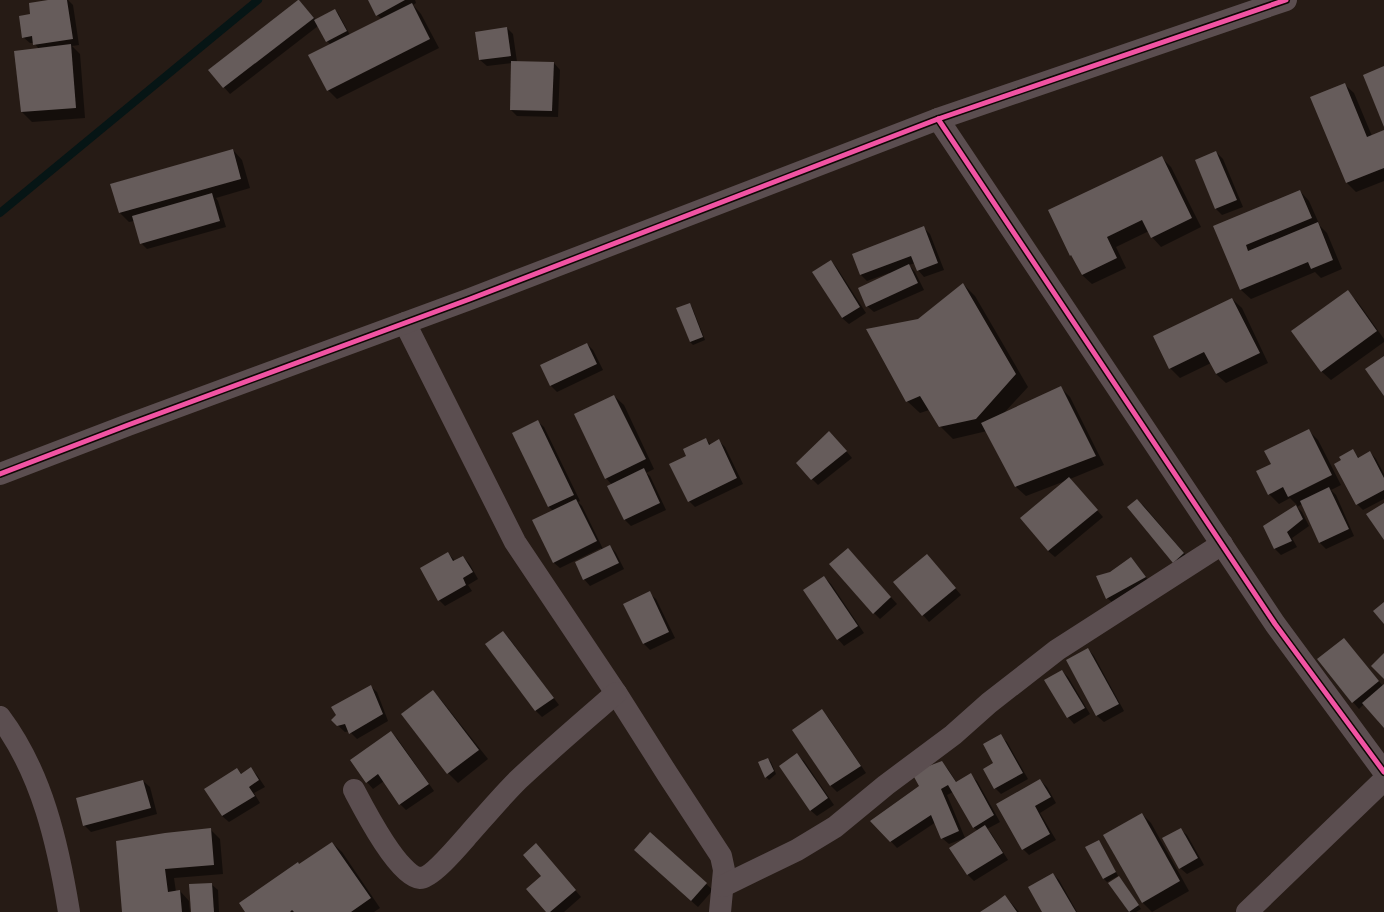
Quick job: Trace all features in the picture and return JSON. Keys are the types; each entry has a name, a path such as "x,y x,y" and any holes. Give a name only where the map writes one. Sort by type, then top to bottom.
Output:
{"street":[{"path":"0,474 128,425 470,300 938,119 1286,0"},
{"path":"938,119 1275,624 1384,772"},
{"path":"405,323 515,542 616,693 721,856 724,870 724,886 720,912"},
{"path":"724,886 797,850 835,827 886,785 953,735 989,703 1057,650 1222,544"},
{"path":"354,790 380,836 395,858 408,873 419,878 428,876 445,861 517,781 616,693"},
{"path":"0,717 14,735 38,785 54,838 69,912"},
{"path":"1247,912 1384,780"}],"building":[{"path":"48,0 67,0 73,39 33,45 32,36 22,38 19,16 30,14 29,3"},
{"path":"298,0 314,18 223,88 208,70"},
{"path":"368,0 405,0 376,16"},
{"path":"412,3 430,39 327,91 308,55"},
{"path":"335,9 347,31 326,42 314,20"},
{"path":"507,27 511,56 479,60 475,32"},
{"path":"71,44 76,108 21,112 14,51"},
{"path":"511,61 554,62 552,111 510,110"},
{"path":"1384,66 1384,127 1363,75"},
{"path":"1345,83 1367,137 1384,130 1384,168 1346,183 1310,97"},
{"path":"233,149 241,179 119,213 110,184"},
{"path":"1216,151 1237,200 1215,209 1195,160"},
{"path":"1162,156 1192,218 1151,238 1142,220 1107,237 1117,258 1082,275 1071,255 1070,256 1048,210"},
{"path":"1300,190 1312,218 1246,245 1248,251 1318,222 1333,260 1311,269 1308,262 1240,290 1213,226"},
{"path":"212,193 220,221 140,244 132,216"},
{"path":"924,226 938,263 917,271 911,256 860,275 852,254"},
{"path":"831,260 860,307 842,318 812,272"},
{"path":"909,264 918,283 866,307 858,288"},
{"path":"963,283 1016,374 976,419 939,427 920,396 906,402 866,329 918,319"},
{"path":"1348,290 1377,331 1321,372 1291,331"},
{"path":"1232,298 1260,353 1216,374 1204,352 1169,369 1153,336"},
{"path":"690,303 703,337 690,342 676,308"},
{"path":"587,343 597,364 550,386 540,365"},
{"path":"1384,356 1384,396 1365,369"},
{"path":"1061,386 1096,456 1015,487 981,423"},
{"path":"614,395 646,459 605,479 574,414"},
{"path":"538,420 574,495 548,507 512,433"},
{"path":"1309,429 1332,475 1288,497 1283,487 1268,495 1256,471 1271,464 1264,451"},
{"path":"829,431 847,451 811,480 796,463"},
{"path":"706,438 709,445 719,439 737,478 688,502 669,464 686,456 683,449"},
{"path":"1353,449 1358,458 1370,451 1384,478 1384,490 1356,505 1334,464 1341,460 1339,457"},
{"path":"644,468 660,503 624,520 607,486"},
{"path":"1069,477 1098,510 1048,551 1020,518"},
{"path":"1329,487 1349,529 1319,543 1300,501"},
{"path":"576,499 597,541 553,563 532,520"},
{"path":"1137,499 1184,553 1173,563 1127,507"},
{"path":"1384,503 1384,540 1366,514"},
{"path":"1296,505 1303,519 1287,532 1292,541 1274,549 1263,526"},
{"path":"610,545 619,563 583,580 575,562"},
{"path":"848,548 891,597 873,614 829,564"},
{"path":"448,552 453,561 463,556 473,572 463,578 466,585 438,601 420,568"},
{"path":"927,554 956,588 922,616 893,582"},
{"path":"1131,557 1146,577 1106,599 1096,576 1110,572"},
{"path":"824,576 858,626 837,640 803,590"},
{"path":"650,591 669,632 643,644 623,604"},
{"path":"1384,602 1384,624 1373,611"},
{"path":"503,631 554,698 535,711 485,644"},
{"path":"1344,638 1379,681 1352,703 1317,659"},
{"path":"1088,648 1119,704 1096,716 1066,660"},
{"path":"1384,653 1384,679 1371,666"},
{"path":"1062,670 1085,708 1067,718 1044,680"},
{"path":"1384,684 1384,728 1362,703"},
{"path":"371,685 383,714 349,734 345,724 337,726 331,720 336,715 331,707"},
{"path":"433,690 479,750 447,774 401,714"},
{"path":"822,709 861,766 830,786 792,730"},
{"path":"391,731 429,784 399,805 378,774 366,783 350,760"},
{"path":"1001,734 1023,773 994,789 983,769 993,763 983,744"},
{"path":"797,753 828,798 810,811 779,766"},
{"path":"768,758 774,771 765,778 758,762"},
{"path":"942,761 956,782 971,773 994,815 973,828 948,785 941,789 959,831 941,839 931,815 890,842 870,821 919,786 914,777 926,767"},
{"path":"251,767 259,780 249,787 255,796 222,816 204,789 237,768 241,774"},
{"path":"1040,779 1051,797 1035,806 1050,834 1022,850 996,804"},
{"path":"143,780 151,808 83,826 76,798"},
{"path":"1142,813 1180,881 1142,903 1103,835"},
{"path":"985,825 1003,853 967,875 949,848"},
{"path":"211,828 214,865 165,869 168,892 180,890 182,912 122,912 116,841 165,833"},
{"path":"1181,828 1198,858 1179,869 1162,838"},
{"path":"650,832 707,883 691,901 634,850"},
{"path":"1099,840 1116,872 1103,879 1085,847"},
{"path":"332,842 371,898 351,912 294,912 292,910 290,912 245,912 239,903 298,862 299,864"},
{"path":"536,843 576,890 550,912 546,912 526,889 541,876 523,855"},
{"path":"1053,873 1076,912 1042,912 1028,887"},
{"path":"1119,876 1139,905 1129,912 1108,883"},
{"path":"212,883 214,912 191,912 189,884"},
{"path":"1005,895 1017,912 980,912 997,901"}],"waterway":[{"path":"0,213 258,0"}],"cycle path":[{"path":"0,474 128,425 470,299 938,119 1286,0"},
{"path":"938,119 1275,624 1384,772"}]}
